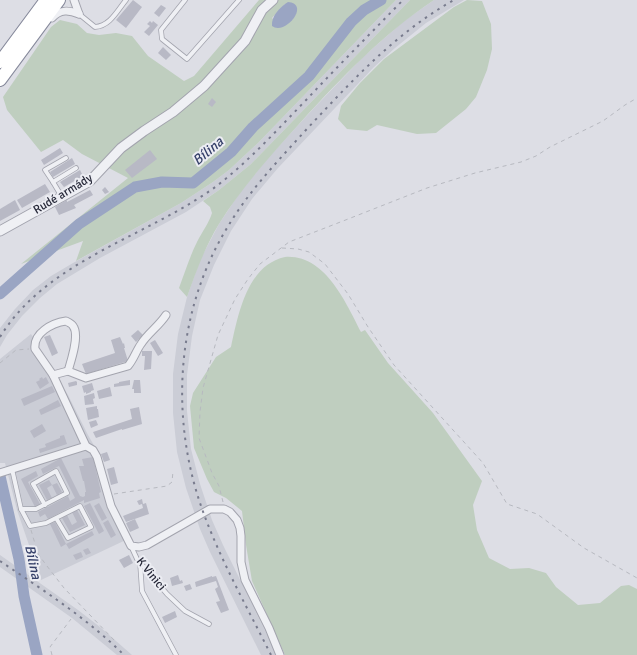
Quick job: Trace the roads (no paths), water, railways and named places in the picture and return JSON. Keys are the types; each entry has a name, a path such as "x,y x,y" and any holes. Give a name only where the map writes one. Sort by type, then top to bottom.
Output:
{"highway":[{"path":"0,62 46,0"},
{"path":"2,77 59,0"}],"street":[{"path":"74,0 79,14"},
{"name":"Rudé armády","path":"0,231 90,181 121,148 174,112 204,86 245,41 262,10 273,0"},
{"path":"2,77 16,64 57,12 71,11 79,14"},
{"path":"68,371 74,348 75,331 73,326 63,321 48,328 37,338 34,345 53,375 68,371 86,378 128,366 132,362 140,344 166,316"},
{"name":"K Vinici","path":"53,375 86,446 93,450 97,457 111,506 130,546"},
{"path":"6,471 86,446"},
{"path":"130,546 139,547 147,545 210,509 224,509 230,512 237,520 241,536 241,562 245,580 280,655"}],"lane":[{"path":"79,14 95,27 103,26 111,20 126,0"},
{"path":"185,0 161,30 162,38 187,60 239,0"},
{"path":"62,197 45,170 66,158"},
{"path":"53,182 76,168"},
{"path":"6,471 30,526 46,523 56,518 80,506 91,527 68,538 56,518"},
{"path":"21,509 36,509 45,505 68,493 56,472 33,484 45,505"},
{"name":"K Vinici","path":"130,546 140,562 167,594 185,611 209,624"},
{"path":"140,562 142,591 176,655"}],"water":[{"path":"288,2 294,4 297,8 294,18 283,27 277,28 272,26 277,12"}],"waterway":[{"name":"Bílina","path":"0,294 79,224 135,187 162,182 193,183 231,152 253,127 309,76 351,22 364,10 381,0"},
{"name":"Bílina","path":"0,476 19,559 24,596 37,655"}],"railway":[{"path":"0,337 20,310 44,288 72,268 191,203 218,185 242,165 403,0"},
{"path":"271,655 215,542 200,503 190,469 182,398 183,362 197,293 210,260 227,228 244,202 274,166 374,60 412,28 454,0"},
{"path":"0,561 80,617 124,655"}]}
